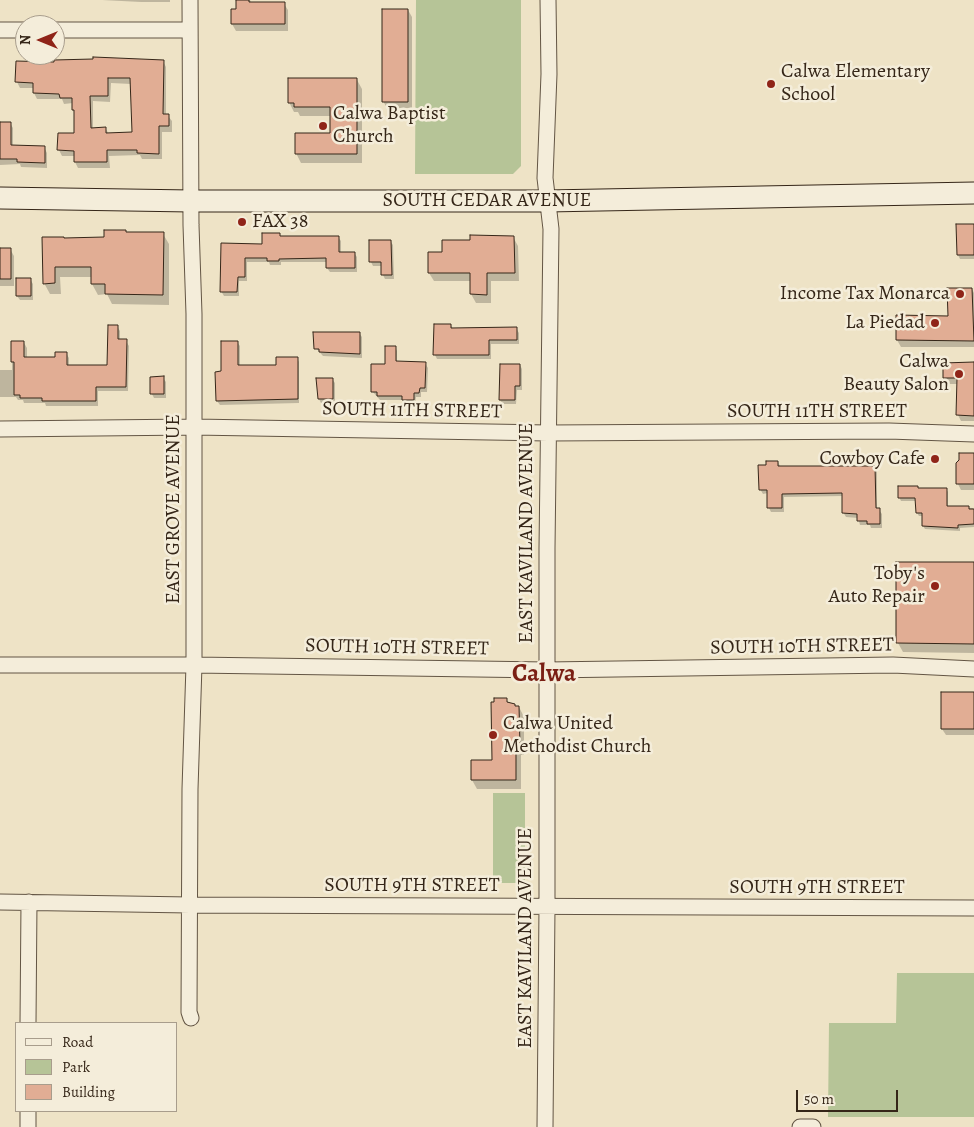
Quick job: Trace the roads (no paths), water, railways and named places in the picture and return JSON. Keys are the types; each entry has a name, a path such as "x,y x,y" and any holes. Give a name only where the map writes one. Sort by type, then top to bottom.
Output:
{"main road":[{"name":"SOUTH CEDAR AVENUE","path":"0,198 191,201 547,201 974,193"}],"street":[{"name":"EAST GROVE AVENUE","path":"190,0 191,201 194,314 194,664 190,789 189,1012 191,1018"},
{"name":"EAST KAVILAND AVENUE","path":"545,1127 550,229 545,178 549,74 548,0"},
{"path":"0,30 15,30"},
{"path":"65,30 190,30"},
{"name":"SOUTH 11TH STREET","path":"0,429 194,427 548,433 907,431 974,434"},
{"name":"SOUTH 10TH STREET","path":"0,665 194,664 547,670 892,665 974,669"},
{"name":"SOUTH 9TH STREET","path":"0,902 190,905 974,908"},
{"path":"28,1022 29,902"},
{"path":"28,1112 28,1127"},
{"path":"800,1127 813,1127"}],"place":[{"name":"Calwa Elementary School","path":"771,84"},
{"name":"Calwa Baptist Church","path":"323,126"},
{"name":"FAX 38","path":"242,222"},
{"name":"Income Tax Monarca","path":"960,294"},
{"name":"La Piedad","path":"935,323"},
{"name":"Calwa Beauty Salon","path":"959,374"},
{"name":"Cowboy Cafe","path":"935,459"},
{"name":"Toby's Auto Repair","path":"935,586"},
{"name":"Calwa United Methodist Church","path":"493,735"}],"district":[{"name":"Calwa","path":"544,675"}]}
